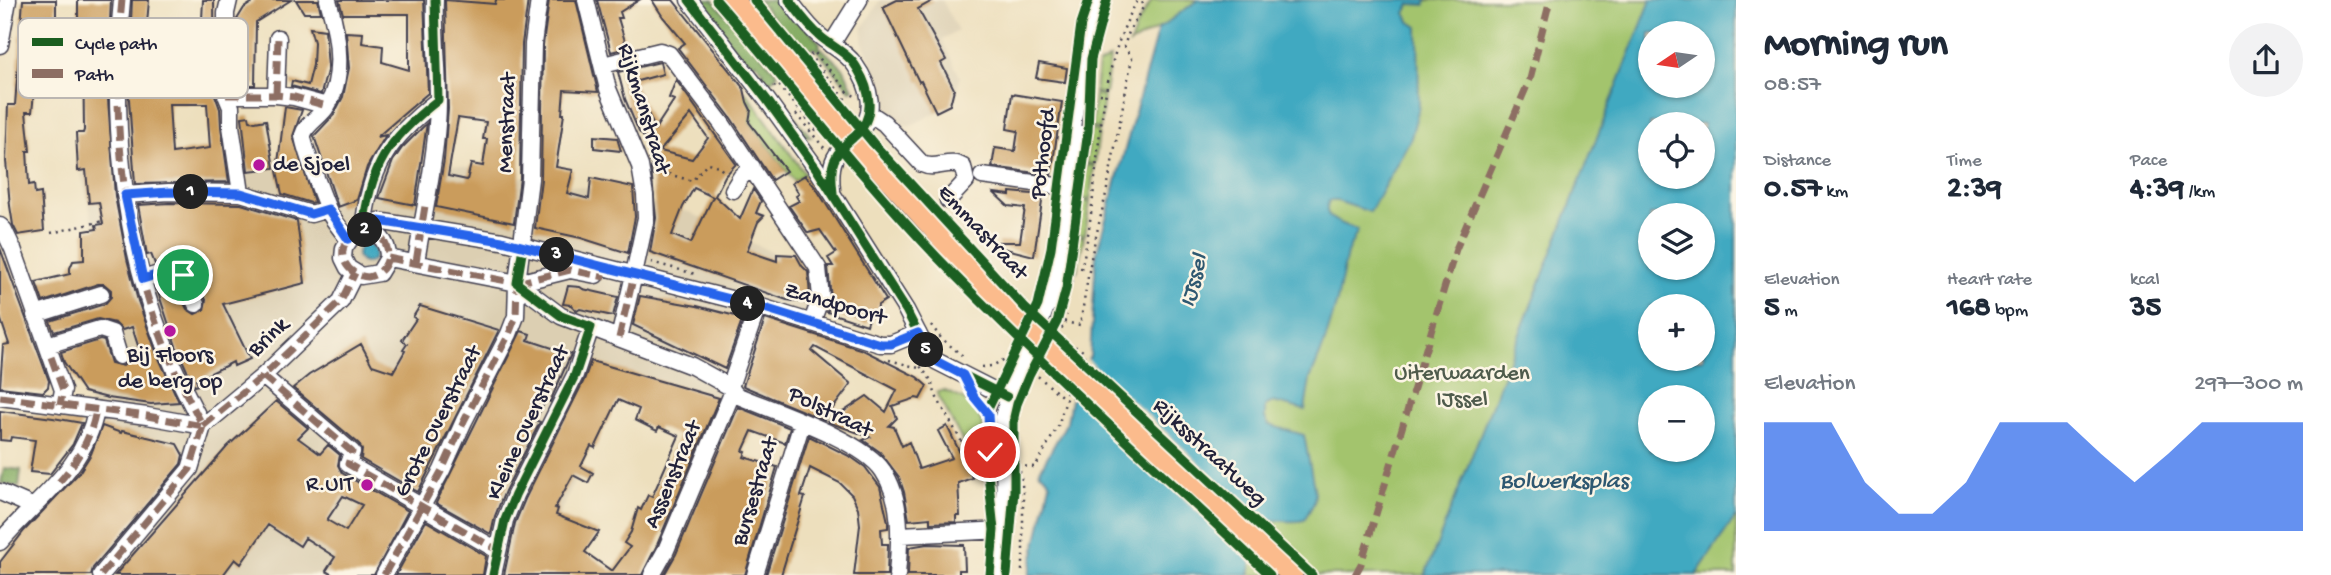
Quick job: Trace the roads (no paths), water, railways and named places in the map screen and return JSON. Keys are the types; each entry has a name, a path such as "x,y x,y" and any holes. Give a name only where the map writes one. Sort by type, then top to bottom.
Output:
{"main road":[{"name":"Emmastraat","path":"733,0 850,119 969,268 1075,368"},
{"name":"Rijksstraatweg","path":"1075,368 1292,575"}],"street":[{"path":"0,45 8,0"},
{"path":"121,18 122,0"},
{"path":"328,0 336,26 337,72 327,106 306,128 303,135 328,209 356,235"},
{"path":"416,262 436,136 438,100 435,0"},
{"name":"Menstraat","path":"519,250 530,179 533,44 540,0"},
{"name":"Rijkmanstraat","path":"586,0 608,89 640,166 646,218 634,272"},
{"path":"689,0 767,100 833,193 906,310 923,328 926,349 936,361 974,372 1009,398"},
{"name":"Emmastraat","path":"789,0 807,23 857,67 850,119"},
{"path":"831,45 859,0"},
{"name":"Pothoofd","path":"1053,325 1068,254 1083,118 1088,36 1099,0"},
{"path":"276,95 278,38"},
{"path":"603,65 660,51 667,52 742,178 818,268 821,297 812,322"},
{"name":"Pothoofd","path":"1053,325 1053,280 1075,103 1086,74"},
{"path":"248,95 294,97 327,106"},
{"path":"101,575 190,469 203,426 162,339 143,279 125,195 120,98"},
{"path":"227,98 231,107 231,126 241,193"},
{"path":"356,235 368,195 387,151 401,130 438,100"},
{"path":"816,168 850,119"},
{"path":"850,119 884,123 922,164 929,167 959,164 966,174 965,183 945,197"},
{"path":"833,193 831,175 836,157 864,127 850,119"},
{"path":"982,176 1064,187"},
{"path":"125,195 169,192 241,193 311,214 328,209"},
{"path":"356,235 370,231 382,238 386,244 388,258 383,269 373,275 362,276 348,268 343,258 344,248 356,235 379,221 502,241 519,250 634,272 758,306"},
{"path":"0,226 13,249 49,351 62,390 61,405"},
{"path":"517,284 519,250"},
{"path":"388,258 517,284 561,316 692,366 732,389"},
{"path":"143,279 178,268 196,304"},
{"path":"517,284 570,270 634,272"},
{"path":"619,338 634,272"},
{"name":"Brink","path":"203,426 262,376 341,301 355,273"},
{"name":"Grote Overstraat","path":"384,575 422,508 509,334 516,316 517,284"},
{"path":"35,315 101,294"},
{"name":"Zandpoort","path":"758,306 880,344 891,344 923,328"},
{"name":"Assenstraat","path":"652,575 666,550 732,389 758,306"},
{"path":"999,575 1008,530 1003,417 1009,398 1053,325"},
{"name":"Kleine Overstraat","path":"493,575 497,550 515,495 575,375 591,327"},
{"path":"49,351 100,329 112,333 119,356"},
{"path":"262,376 352,452 348,464 497,550"},
{"name":"Polstraat","path":"732,389 736,395 862,452 882,469 889,481 895,502 900,535 897,575"},
{"path":"0,397 203,426"},
{"path":"0,542 32,506 59,482 83,447 93,426 96,410"},
{"name":"Bursestraat","path":"755,575 802,423"},
{"path":"0,492 32,506"},
{"path":"900,535 1008,530"}],"water":[{"name":"IJssel","path":"1198,0 1427,0 1425,5 1410,4 1405,13 1409,21 1418,27 1419,107 1411,138 1370,212 1337,201 1329,201 1327,207 1330,217 1358,230 1347,253 1337,301 1324,345 1310,379 1305,410 1273,402 1265,406 1265,418 1269,425 1304,435 1315,493 1314,503 1304,520 1262,521 1249,574 1029,575 1050,484 1039,472 1067,422 1071,400 1076,396 1076,372 1090,357 1096,255 1158,29"},
{"name":"Bolwerksplas","path":"1651,0 1736,0 1736,516 1696,575 1425,575 1638,33 1638,98 1715,98 1715,21 1643,21"},
{"path":"362,245 370,245 375,254 373,261 362,263 357,258 357,250"}],"place":[{"name":"de Sjoel","path":"259,165"},
{"name":"Bij Floors de berg op","path":"170,331"},
{"name":"R.UIT","path":"367,485"}],"park label":[{"name":"Uiterwaarden IJssel","path":"1462,387"}]}
